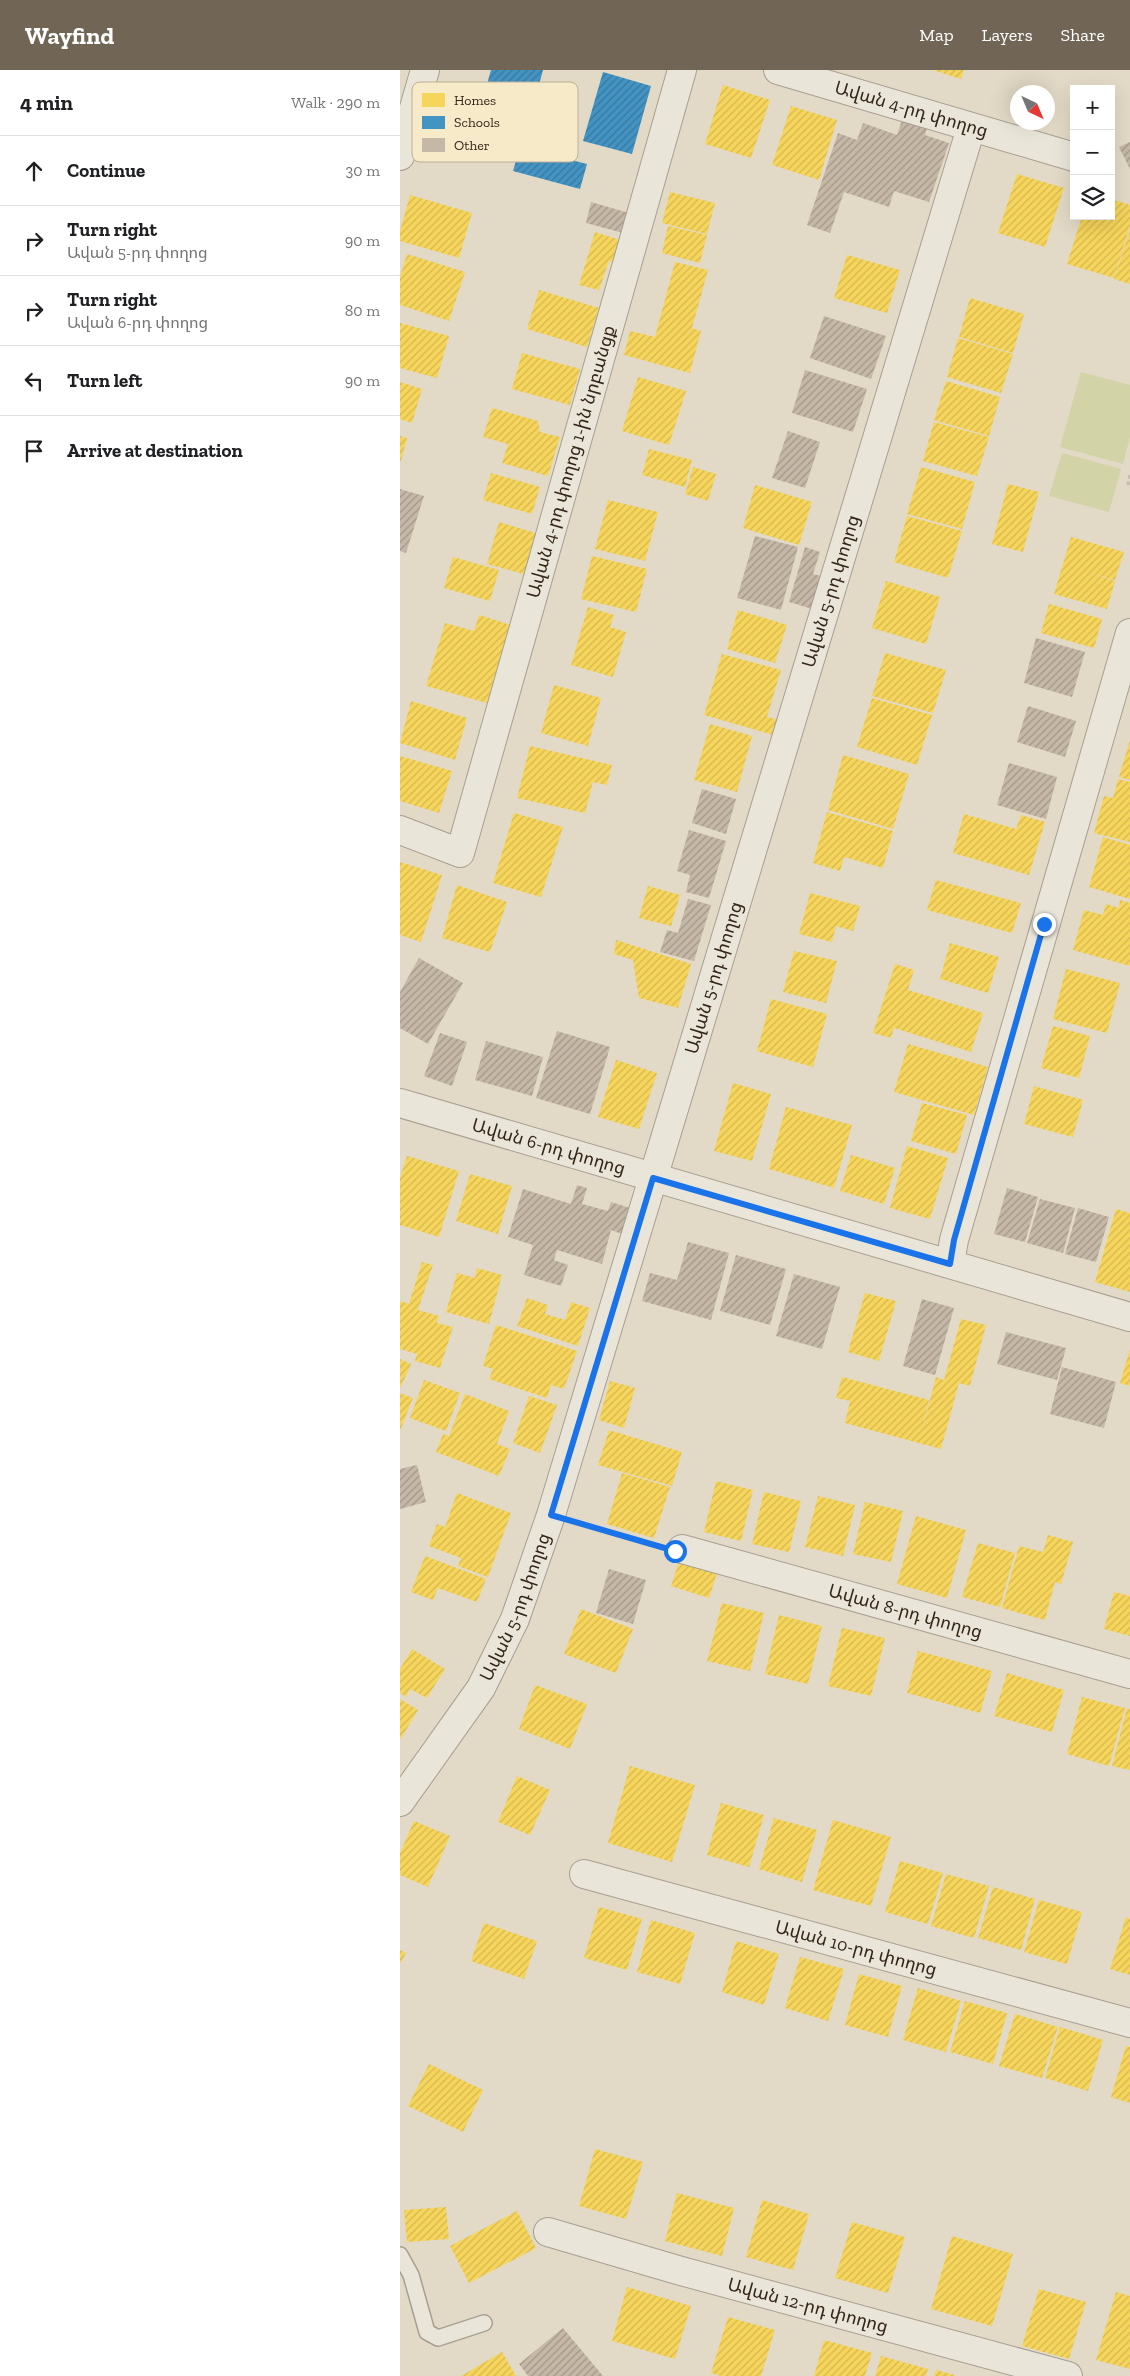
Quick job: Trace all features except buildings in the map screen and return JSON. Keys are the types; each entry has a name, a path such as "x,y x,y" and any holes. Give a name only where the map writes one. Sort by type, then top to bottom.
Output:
{"street":[{"name":"Ավան 4-րդ փողոց 1-ին նրբանցք","path":"400,830 460,853 682,70"},
{"name":"Ավան 4-րդ փողոց","path":"778,70 1070,156"},
{"path":"400,156 412,115"},
{"name":"Ավան 5-րդ փողոց","path":"400,1802 481,1688 515,1619 551,1515 971,128"},
{"path":"950,1264 954,1240 1130,633"},
{"name":"Ավան 6-րդ փողոց","path":"400,1104 1130,1318"},
{"name":"Ավան 8-րդ փողոց","path":"682,1549 1130,1674"},
{"name":"Ավան 10-րդ փողոց","path":"584,1874 1130,2023"},
{"name":"Ավան 12-րդ փողոց","path":"548,2232 681,2271 1068,2376"}],"lane":[{"path":"400,2255 411,2276 427,2332 438,2338 484,2323"}],"path":[{"path":"1130,475 1128,483 1130,487"},
{"path":"551,1515 675,1551 682,1549"}],"green space":[{"path":"1081,372 1130,385 1130,437 1123,464 1060,447"},
{"path":"1062,453 1121,469 1109,512 1049,496"}],"route":[{"path":"675,1551 551,1515 653,1178 950,1264 954,1240 1044,924"}]}
